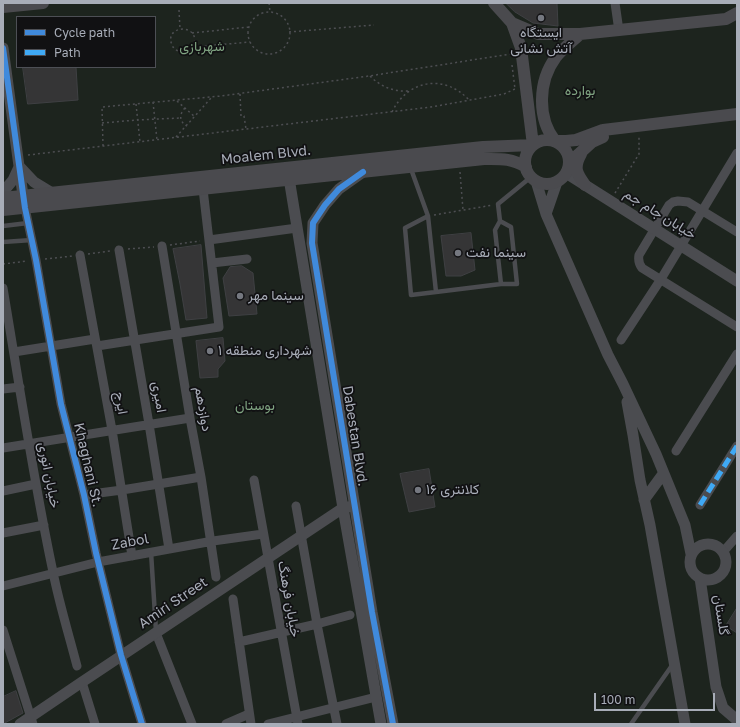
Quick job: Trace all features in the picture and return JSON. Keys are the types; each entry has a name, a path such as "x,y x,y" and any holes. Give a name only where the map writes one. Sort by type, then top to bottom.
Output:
{"main road":[{"path":"3,7 43,3"},
{"path":"494,3 512,23 521,48 520,86 533,145"},
{"path":"512,23 538,34 580,34 726,19 737,13"},
{"path":"568,168 566,152 563,147 555,142 547,129 542,98 543,83 548,69 557,56 580,34"},
{"path":"737,114 603,130 576,140 539,142 533,145 528,152 526,159 531,175 543,183 550,184 557,182 585,148 592,142 604,137 737,121"},
{"name":"Moalem Blvd.","path":"3,210 52,193 483,147 533,145"},
{"path":"585,148 577,160 576,168 578,175 585,186"},
{"name":"Moalem Blvd.","path":"3,198 24,202 203,189 484,159 505,159 516,162 531,175"}],"street":[{"path":"615,3 619,30"},
{"path":"3,48 24,202"},
{"path":"621,340 661,279 737,153"},
{"path":"3,192 13,180 19,161"},
{"path":"19,161 34,182 52,193"},
{"name":"Dabestan Blvd.","path":"287,167 343,508 381,724"},
{"name":"خیابان جام جم","path":"568,168 585,186 737,281"},
{"name":"Dabestan Blvd.","path":"363,172 339,189 324,205 313,223 312,243 372,612 393,724"},
{"path":"531,175 546,214 608,355 656,454 685,525 691,554 689,563 692,572 700,578 709,580 718,577 724,570 726,560 723,552 716,545 706,544 697,547 691,554"},
{"path":"546,214 557,182"},
{"path":"14,352 50,346 134,340 219,327 203,189"},
{"name":"Khaghani St.","path":"24,202 36,260 61,404 84,495 98,562 121,656 142,724"},
{"path":"737,232 688,202 673,202 669,205 654,229 639,255 638,262 642,268 737,327"},
{"path":"209,240 297,228"},
{"name":"دوازدهم","path":"162,246 201,477 216,577"},
{"name":"امیری","path":"119,250 169,549"},
{"name":"ایرج","path":"80,255 112,430 132,556"},
{"path":"212,263 247,259"},
{"name":"خیابان انوری","path":"3,288 7,332 14,352 28,444 53,573 77,666"},
{"path":"676,451 737,354"},
{"path":"623,384 634,435 640,480 650,525 685,724"},
{"path":"3,389 20,387"},
{"path":"3,448 190,418"},
{"path":"700,505 737,446"},
{"path":"644,500 663,474"},
{"path":"84,495 201,477"},
{"name":"خیابان فرهنگ","path":"254,480 298,720"},
{"path":"3,491 36,484"},
{"path":"296,506 337,724"},
{"path":"343,508 355,506"},
{"name":"Amiri Street","path":"20,724 32,721 82,682 343,508"},
{"path":"3,533 44,525"},
{"name":"Zabol","path":"3,586 98,562 264,534"},
{"path":"723,552 737,536"},
{"name":"گلستان","path":"700,578 716,687 722,708 737,720"},
{"path":"233,599 251,724"},
{"path":"238,642 350,615"},
{"path":"3,630 32,721"},
{"path":"156,633 192,724"},
{"path":"82,682 95,724"},
{"path":"268,724 298,720 334,708 376,697"},
{"path":"226,724 250,714"}],"lane":[{"path":"410,167 428,216 436,292"},
{"path":"500,284 495,230 500,221 498,204 531,175"},
{"path":"428,216 405,228 411,294 500,284 517,284 511,227 500,221"},
{"path":"3,226 28,223"},
{"path":"3,242 32,240"},
{"path":"151,552 156,633"},
{"path":"631,724 674,663"}],"path":[{"path":"269,3 270,12"},
{"path":"179,10 180,29"},
{"path":"265,12 270,12 283,18 289,32 287,42 280,50 266,53 256,50 248,37 249,27 253,19 265,12"},
{"path":"289,32 374,24"},
{"path":"249,27 192,33 186,29 180,29 176,30 172,36 171,44 179,52 183,52 190,50 193,47 250,42"},
{"path":"192,33 194,40 193,47"},
{"path":"19,161 103,146 431,107 504,94 520,86 511,54 240,94 102,107 103,146"},
{"path":"369,76 385,87 397,91 410,91"},
{"path":"392,112 399,100 410,91 422,85 435,83 442,84 460,91 469,100"},
{"path":"240,94 241,116 244,116 246,129"},
{"path":"176,138 212,97"},
{"path":"176,100 195,117"},
{"path":"153,102 157,140"},
{"path":"136,104 140,142"},
{"path":"186,108 182,112 180,118 182,123 187,126"},
{"path":"102,122 180,118"},
{"path":"610,201 639,154 639,133"},
{"path":"459,162 463,210"},
{"path":"428,216 498,204"},
{"path":"3,264 209,240"}],"green space":[{"path":"3,3 737,3 737,724 3,724"}],"building":[{"name":"ایستگاه آتش نشانی","path":"506,3 557,3 558,26 533,23 515,12"},
{"path":"23,68 76,68 78,100 28,104"},
{"name":"سینما نفت","path":"471,233 475,270 461,276 446,276 441,236"},
{"path":"201,245 207,318 186,320 173,249"},
{"name":"سینما مهر","path":"242,266 253,273 257,314 229,316 223,278 230,267"},
{"name":"شهرداری منطقه ۱","path":"223,338 225,361 218,369 218,377 200,378 196,341"},
{"name":"کلانتری ۱۶","path":"429,469 435,507 409,512 400,474"},
{"path":"737,608 737,633 726,626"},
{"path":"16,691 23,713 3,724 3,697"}],"marked path":[{"path":"700,505 737,446"}],"cycle path":[{"path":"3,48 25,208 36,260 61,404 84,495 96,553 121,655 142,724"},
{"path":"363,172 339,189 325,205 313,223 312,243 372,612 393,724"}],"place":[{"name":"ایستگاه آتش نشانی","path":"541,18"},
{"name":"سینما نفت","path":"458,253"},
{"name":"سینما مهر","path":"240,296"},
{"name":"شهرداری منطقه ۱","path":"210,351"},
{"name":"کلانتری ۱۶","path":"418,490"}],"park label":[{"name":"شهربازی","path":"202,47"},
{"name":"بوارده","path":"580,91"},
{"name":"بوستان","path":"255,406"}]}
